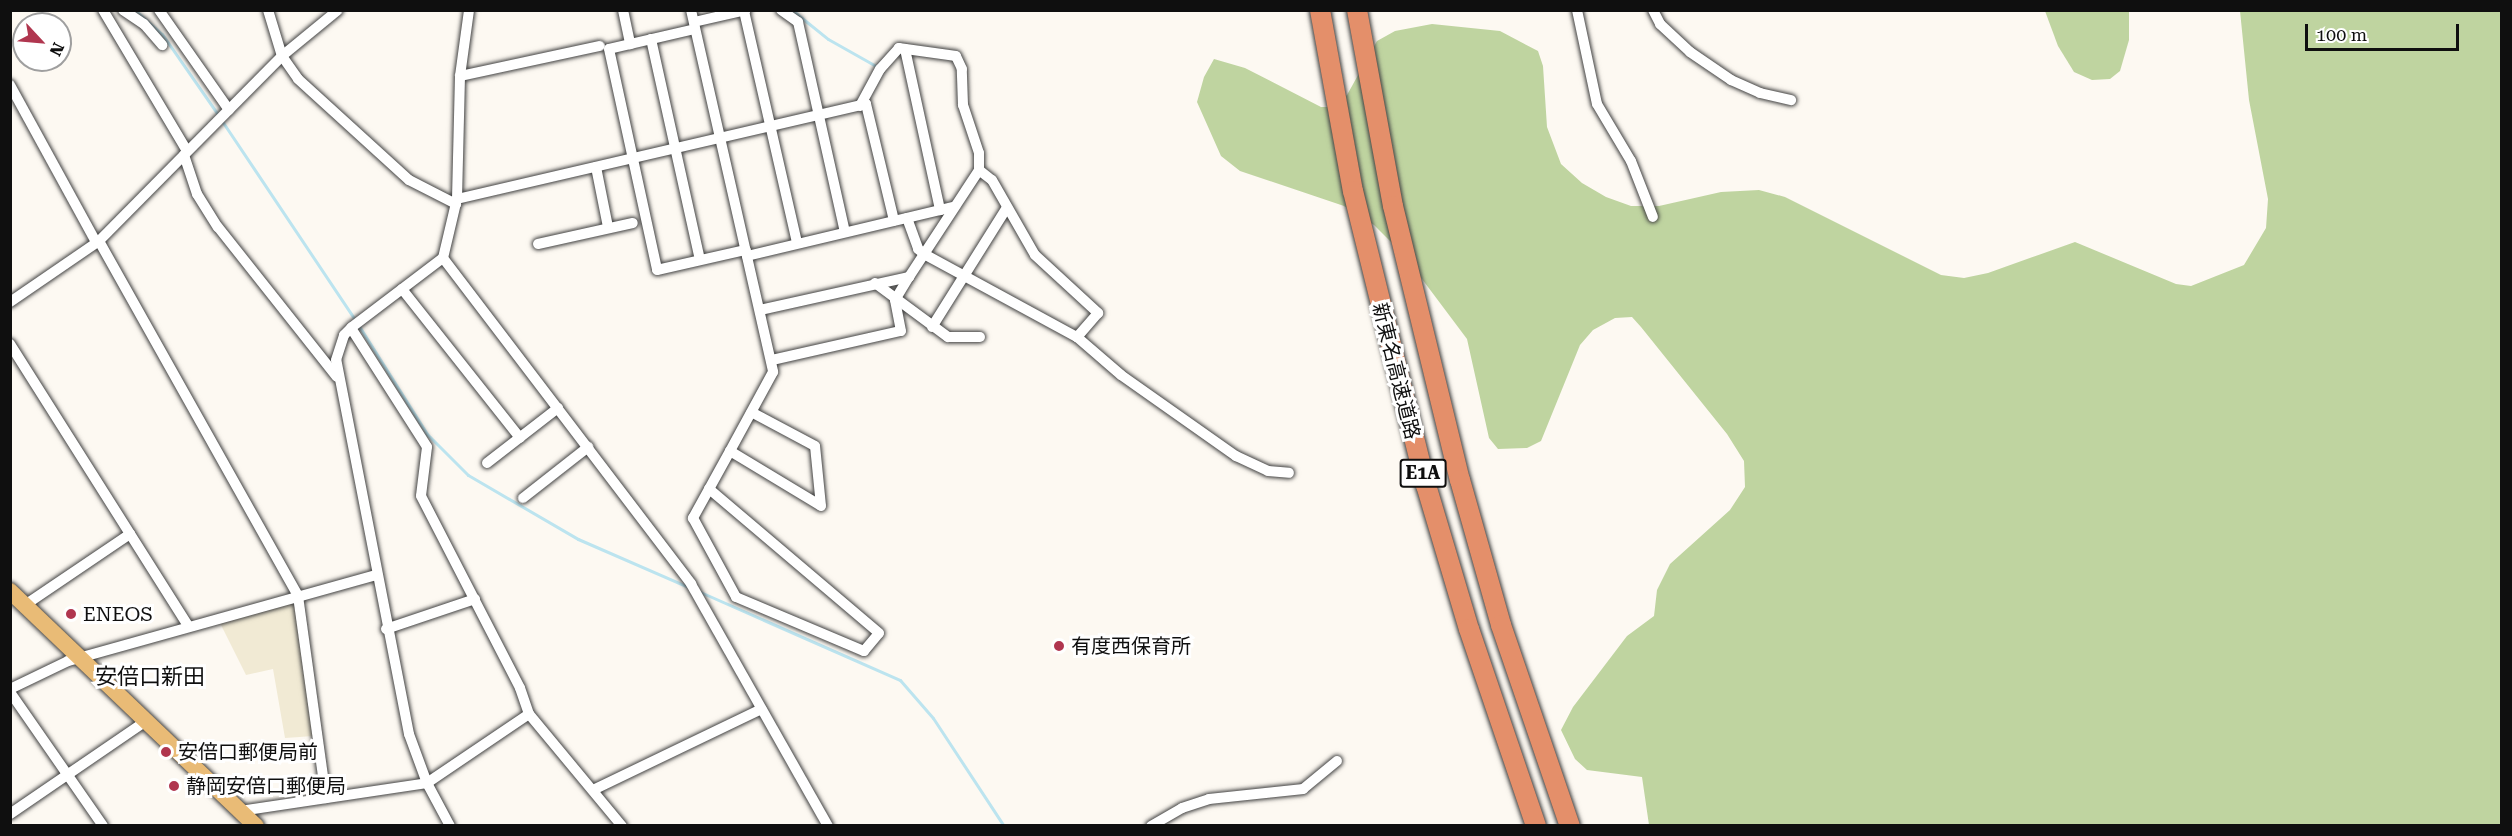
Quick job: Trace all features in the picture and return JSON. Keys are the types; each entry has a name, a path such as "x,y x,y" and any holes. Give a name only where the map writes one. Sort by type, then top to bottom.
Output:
{"highway":[{"name":"新東名高速道路","path":"1320,10 1338,113 1384,325 1426,485 1469,629 1536,825"},
{"name":"新東名高速道路","path":"1356,10 1375,116 1460,480 1501,625 1570,825"}],"main road":[{"path":"10,591 256,825"}],"street":[{"path":"103,10 186,153 197,194 224,236 337,377"},
{"path":"123,10 144,24 162,45"},
{"path":"159,10 228,112"},
{"path":"268,10 282,56 298,79 409,180 456,201 866,104 894,221"},
{"path":"11,301 98,241 282,56 338,10"},
{"path":"450,825 427,783 409,734 337,377 339,345 351,328 443,258 456,201 460,76 469,10"},
{"path":"623,10 630,44"},
{"path":"691,10 773,372 693,518 736,597 864,651 879,633 709,489"},
{"path":"781,10 798,22 845,232"},
{"path":"1577,10 1597,104 1631,161 1653,218"},
{"path":"1653,10 1660,24 1690,52 1731,80 1760,93 1791,100"},
{"path":"797,242 745,11 609,49 631,159 657,270 700,260 747,253 908,218 953,207"},
{"path":"651,39 700,260"},
{"path":"460,76 600,46"},
{"path":"772,360 901,331 895,300 979,170 979,153 963,105 962,69 956,56 898,48 880,69 860,106"},
{"path":"905,49 940,210"},
{"path":"10,85 298,596 326,798"},
{"path":"596,167 608,227"},
{"path":"979,170 992,180 1006,209 1035,255 1098,313 1077,337"},
{"path":"932,327 1006,209"},
{"path":"908,218 918,249 924,254 1077,337 1121,375 1236,456 1268,471 1289,474"},
{"path":"538,244 633,223"},
{"path":"443,258 691,584 828,825"},
{"path":"760,310 909,277"},
{"path":"875,284 948,337 980,337"},
{"path":"402,289 520,438"},
{"path":"351,328 427,447 421,496 520,688 529,714 622,825"},
{"path":"10,344 188,626"},
{"path":"487,463 558,408"},
{"path":"730,451 821,506 814,446 751,412"},
{"path":"523,498 588,447"},
{"path":"26,605 130,534"},
{"path":"103,825 10,691 79,658 376,574"},
{"path":"386,629 475,599"},
{"path":"593,790 761,709"},
{"path":"240,811 427,783 529,714"},
{"path":"10,814 146,721"},
{"path":"1151,825 1182,808 1209,799 1304,789 1337,761"}],"shaded area":[{"path":"291,603 296,606 314,736 285,738 273,669 246,675 220,623"}],"green space":[{"path":"2045,11 2129,11 2129,40 2120,71 2110,79 2092,80 2074,72 2058,46"},
{"path":"2240,11 2501,11 2501,825 1649,825 1642,777 1587,770 1575,759 1561,730 1573,707 1627,636 1654,616 1657,590 1670,564 1730,510 1745,487 1744,461 1727,434 1632,317 1615,318 1593,330 1580,345 1541,441 1527,448 1498,449 1489,438 1467,339 1404,255 1374,225 1344,206 1240,171 1221,156 1197,102 1204,77 1214,59 1245,68 1321,107 1333,107 1347,95 1377,41 1395,31 1432,24 1500,31 1538,51 1543,66 1547,127 1561,164 1582,183 1606,197 1631,206 1659,206 1721,192 1759,190 1785,197 1941,275 1964,278 1988,273 2075,242 2176,284 2191,286 2244,265 2266,228 2268,199 2249,100"}],"waterway":[{"path":"135,10 162,34 219,116"},
{"path":"792,10 828,39 876,66"},
{"path":"222,121 355,320"},
{"path":"359,326 427,434 468,475 578,539 686,586"},
{"path":"698,591 900,680 933,718 1004,826"}],"place":[{"name":"ENEOS","path":"71,614"},
{"name":"有度西保育所","path":"1059,646"},
{"name":"安倍口郵便局前","path":"166,752"},
{"name":"静岡安倍口郵便局","path":"174,786"}],"district":[{"name":"安倍口新田","path":"150,677"}]}
